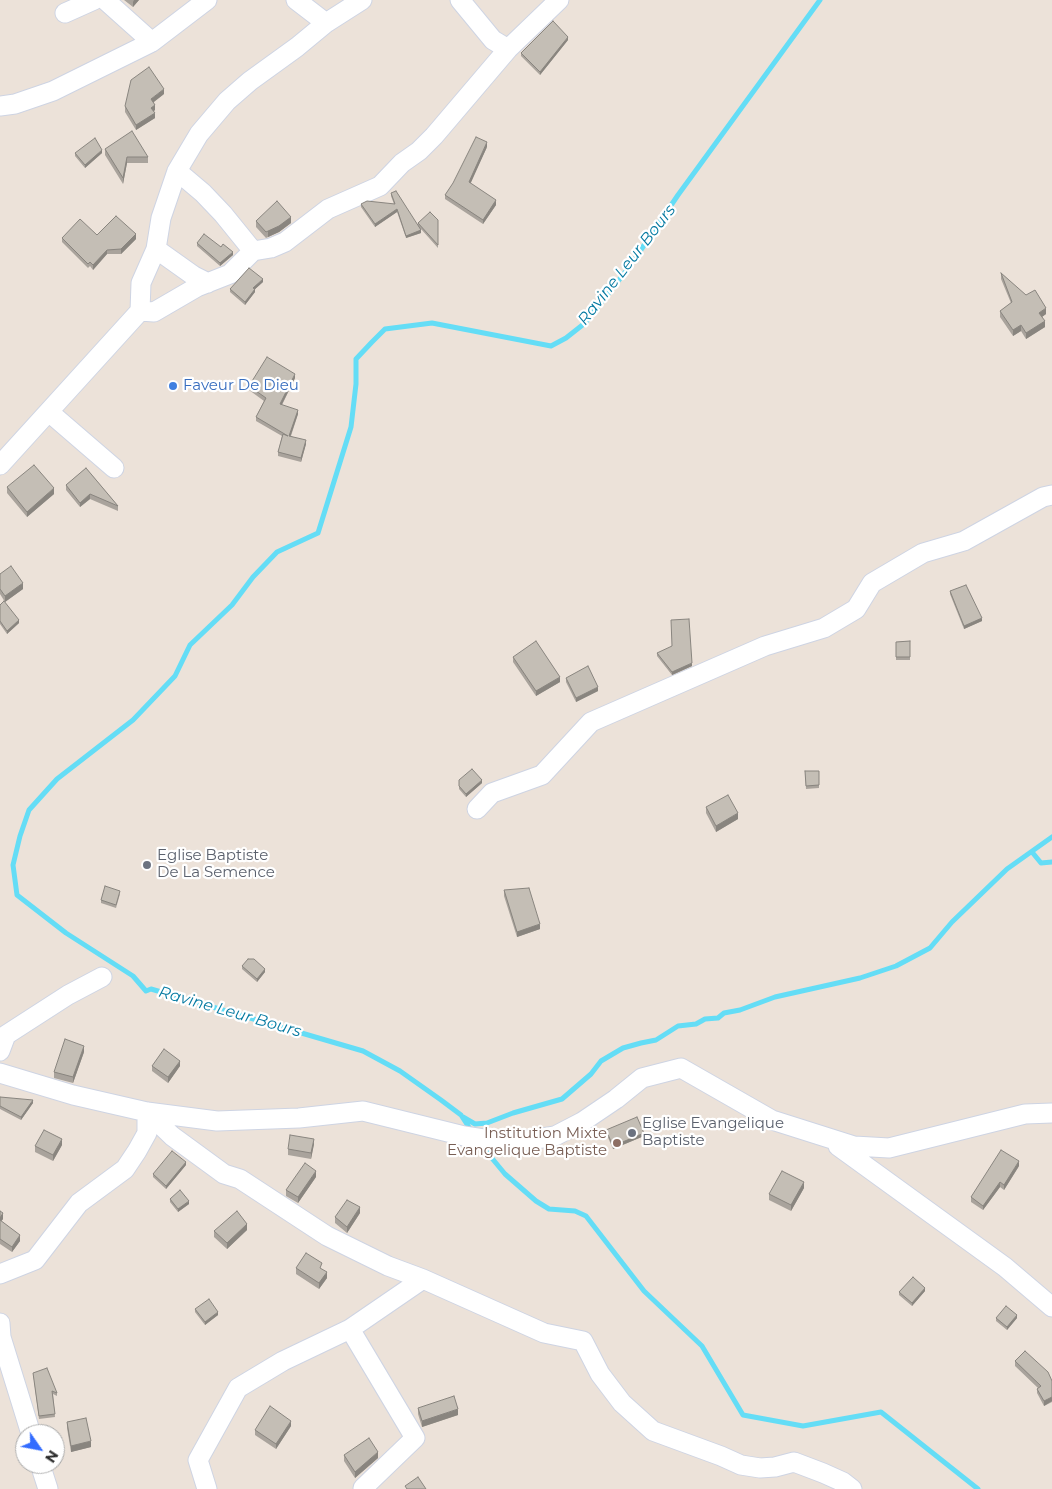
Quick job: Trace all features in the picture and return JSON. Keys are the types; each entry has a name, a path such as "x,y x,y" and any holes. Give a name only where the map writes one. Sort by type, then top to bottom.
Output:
{"street":[{"path":"65,13 94,0"},
{"path":"106,0 152,42"},
{"path":"0,106 15,104 53,91 152,42 207,0"},
{"path":"296,0 326,23"},
{"path":"0,465 140,311 141,283 156,249 161,218 177,171 199,134 227,101 250,81 326,23 362,0"},
{"path":"460,0 493,40 508,49"},
{"path":"140,311 154,312 197,287 230,274 253,251 271,248 285,242 328,210 380,186 402,163 419,152 508,49 559,0"},
{"path":"177,171 203,193 223,214 253,251"},
{"path":"156,249 194,276 208,283"},
{"path":"49,412 114,468"},
{"path":"477,809 492,793 542,775 590,722 765,646 824,628 856,609 872,583 923,554 964,541 1043,497 1052,495"},
{"path":"0,1051 6,1035 68,995 102,977"},
{"path":"0,1073 73,1095 147,1112 217,1121 299,1118 363,1111 464,1136 510,1143 555,1136 589,1117 616,1099 642,1078 681,1068 772,1120 854,1146 889,1148 1025,1114 1052,1113"},
{"path":"0,1274 35,1260 79,1203 125,1169 138,1151 147,1133 147,1112"},
{"path":"147,1112 172,1136 224,1174 240,1178 327,1236 388,1266 423,1279 544,1333 584,1341 600,1374 622,1403 653,1431 742,1465 760,1468 775,1467 794,1462 844,1482 852,1489"},
{"path":"826,1137 1005,1267 1052,1307"},
{"path":"207,1489 198,1460 238,1388 283,1361 350,1329 423,1279"},
{"path":"350,1329 414,1438 363,1488"},
{"path":"0,1332 28,1424"},
{"path":"43,1474 48,1489"}],"building":[{"path":"553,21 568,37 540,72 521,53"},
{"path":"149,67 164,89 151,99 155,105 151,108 155,113 136,125 125,106 131,80"},
{"path":"132,131 148,157 127,157 123,178 105,149"},
{"path":"476,137 487,142 469,182 496,200 483,220 445,195"},
{"path":"95,138 102,150 85,165 75,153"},
{"path":"396,191 421,230 406,236 397,209 375,224 361,204 367,201 395,204 391,193"},
{"path":"277,201 291,217 279,226 266,232 256,221"},
{"path":"430,212 438,220 438,245 418,223"},
{"path":"116,216 136,234 121,249 107,250 93,265 90,262 88,264 62,238 80,219 97,235"},
{"path":"204,234 221,247 223,244 233,252 220,263 197,243"},
{"path":"249,268 263,279 253,288 255,289 245,302 230,289"},
{"path":"1001,273 1026,295 1035,290 1046,308 1039,313 1045,321 1026,333 1021,325 1013,330 1000,311 1012,302"},
{"path":"267,357 295,374 280,404 298,410 289,436 306,440 301,458 278,452 283,434 288,436 256,417 266,398 249,386"},
{"path":"34,465 54,488 27,512 7,487"},
{"path":"86,468 118,506 90,494 80,503 66,485"},
{"path":"11,566 23,583 5,596 0,589 0,574"},
{"path":"966,585 982,618 964,626 950,591"},
{"path":"4,601 19,620 7,631 0,621 0,605"},
{"path":"689,619 692,663 672,672 657,653 672,646 671,620"},
{"path":"536,641 560,677 536,691 513,657"},
{"path":"910,641 910,657 896,657 896,642"},
{"path":"588,666 598,687 576,698 566,678"},
{"path":"472,769 482,780 466,794 459,786 459,780"},
{"path":"805,771 819,771 819,785 806,786"},
{"path":"728,795 738,813 716,826 706,807"},
{"path":"105,886 120,891 116,905 101,900"},
{"path":"529,888 540,924 517,932 504,890"},
{"path":"248,959 254,959 265,969 257,979 242,966"},
{"path":"65,1039 84,1046 73,1077 54,1072"},
{"path":"164,1049 180,1061 168,1077 152,1066"},
{"path":"0,1097 33,1100 21,1117 0,1106"},
{"path":"637,1117 644,1133 613,1146 606,1130"},
{"path":"44,1130 62,1139 53,1155 35,1146"},
{"path":"290,1135 314,1139 311,1153 288,1149"},
{"path":"1001,1150 1019,1161 1004,1185 1000,1182 983,1206 971,1197"},
{"path":"172,1151 186,1162 166,1186 153,1174"},
{"path":"305,1163 316,1171 298,1197 286,1190"},
{"path":"782,1171 804,1182 791,1205 769,1194"},
{"path":"180,1190 189,1201 178,1209 170,1199"},
{"path":"347,1200 360,1207 347,1227 335,1217"},
{"path":"237,1211 247,1224 227,1243 214,1231"},
{"path":"0,1220 20,1235 12,1247 0,1239"},
{"path":"306,1253 322,1263 320,1268 327,1272 319,1283 296,1268"},
{"path":"913,1277 925,1288 912,1303 899,1292"},
{"path":"209,1299 218,1312 205,1322 195,1309"},
{"path":"1006,1306 1017,1315 1007,1327 996,1318"},
{"path":"1025,1351 1048,1372 1052,1381 1052,1397 1044,1401 1037,1389 1041,1386 1015,1361"},
{"path":"47,1368 57,1393 52,1391 55,1414 39,1416 33,1373"},
{"path":"454,1396 458,1409 422,1421 418,1408"},
{"path":"270,1406 291,1421 276,1444 255,1430"},
{"path":"86,1418 91,1441 71,1446 67,1422"},
{"path":"369,1438 378,1452 355,1472 344,1455"},
{"path":"418,1477 426,1489 407,1489 405,1486"}],"waterway":[{"name":"Ravine Leur Bours","path":"472,1132 461,1115 441,1100 400,1071 363,1051 151,989 146,991 133,976 66,933 17,895 13,865 20,836 29,810 57,779 133,720 175,676 190,645 232,605 253,577 277,552 318,533 351,427 356,384 356,359 372,342 385,329 432,323 551,346 566,338 585,323 630,266 678,195 820,0"},
{"path":"463,1117 475,1124 487,1123 513,1113 562,1099 591,1074 601,1061 623,1048 656,1040 678,1026 696,1024 705,1019 718,1018 724,1013 740,1010 775,997 860,978 896,966 930,948 952,922 1007,869 1052,837"},
{"path":"1032,852 1041,863 1052,862"},
{"name":"Ravine Leur Bours","path":"481,1145 505,1174 536,1201 549,1209 575,1211 586,1216 644,1291 702,1346 743,1415 803,1426 881,1412 978,1489"}],"place":[{"name":"Faveur De Dieu","path":"173,386"},
{"name":"Eglise Baptiste De La Semence","path":"147,865"},
{"name":"Eglise Evangelique Baptiste","path":"632,1133"},
{"name":"Institution Mixte Evangelique Baptiste","path":"617,1143"}]}
